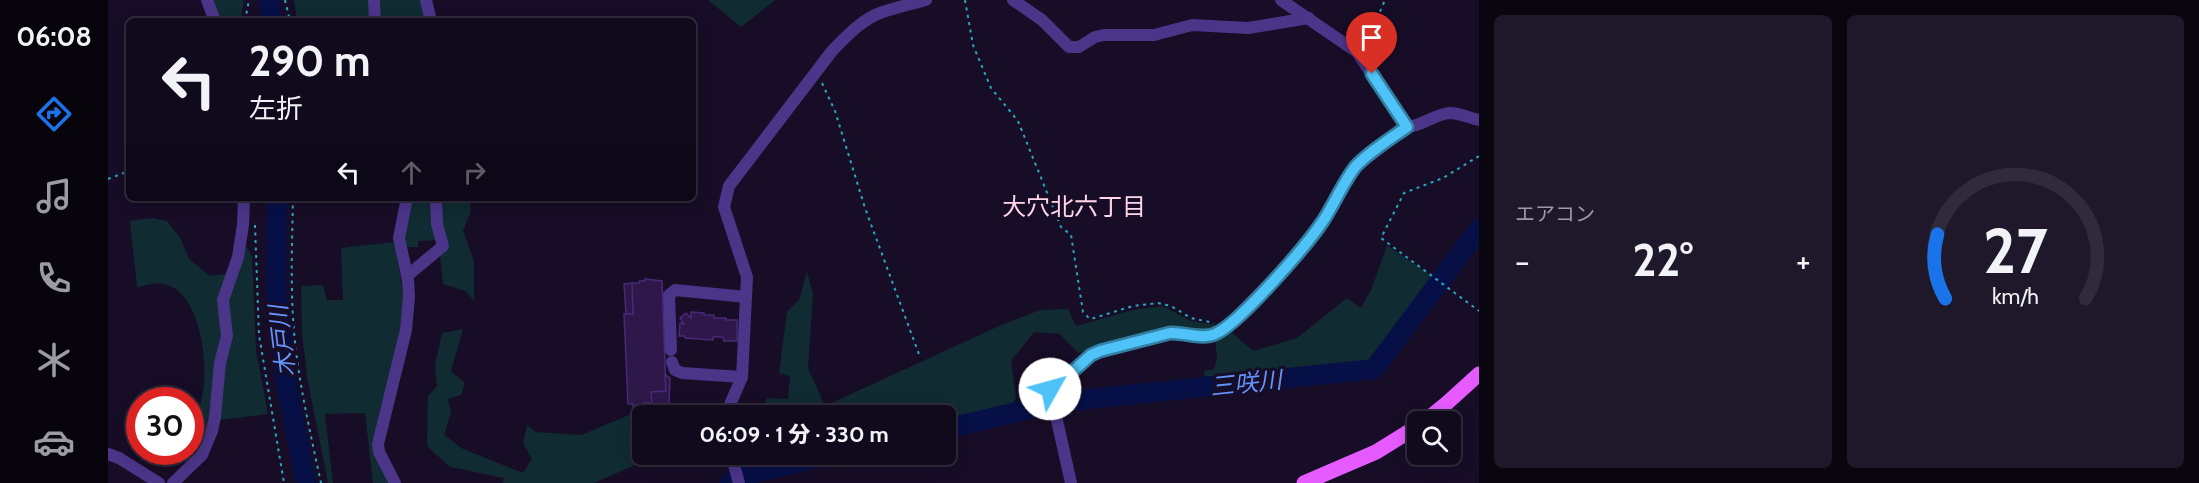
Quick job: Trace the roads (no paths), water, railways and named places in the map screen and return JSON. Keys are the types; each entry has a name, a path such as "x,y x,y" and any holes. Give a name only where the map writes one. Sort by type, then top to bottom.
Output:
{"main road":[{"path":"1437,411 1479,374"},
{"path":"1304,483 1376,452 1407,433"}],"street":[{"path":"207,0 214,18"},
{"path":"374,0 375,18"},
{"path":"426,0 430,18"},
{"path":"730,405 742,377 747,277 724,207 729,186 832,51 863,23 878,14 926,0"},
{"path":"1013,0 1042,20 1069,47 1074,48 1104,35 1154,35 1192,25 1248,28 1309,18"},
{"path":"1281,0 1357,52 1407,127"},
{"path":"1071,483 1050,389 1052,384 1071,373 1091,355 1100,351 1170,333 1214,335 1228,326 1289,263 1321,224 1354,168 1407,127 1442,114 1452,113 1479,120"},
{"path":"173,483 202,454 214,424 220,363 227,336 223,300 238,257 244,201"},
{"path":"395,483 379,452 378,444 406,330 409,297 399,238 406,201"},
{"path":"407,276 443,246 437,224 436,201"},
{"path":"742,377 682,373 675,370 672,356 669,295 675,290 746,297"},
{"path":"108,454 119,458 159,483"},
{"path":"734,465 739,483"}],"waterway":[{"name":"木戸川","path":"269,0 272,18"},
{"name":"木戸川","path":"277,201 276,294 285,377 306,483"},
{"name":"三咲川","path":"956,426 1060,402 1374,369 1479,229"},
{"name":"三咲川","path":"730,483 740,476 788,465"}],"district":[{"name":"大穴北六丁目","path":"1074,206"}]}
